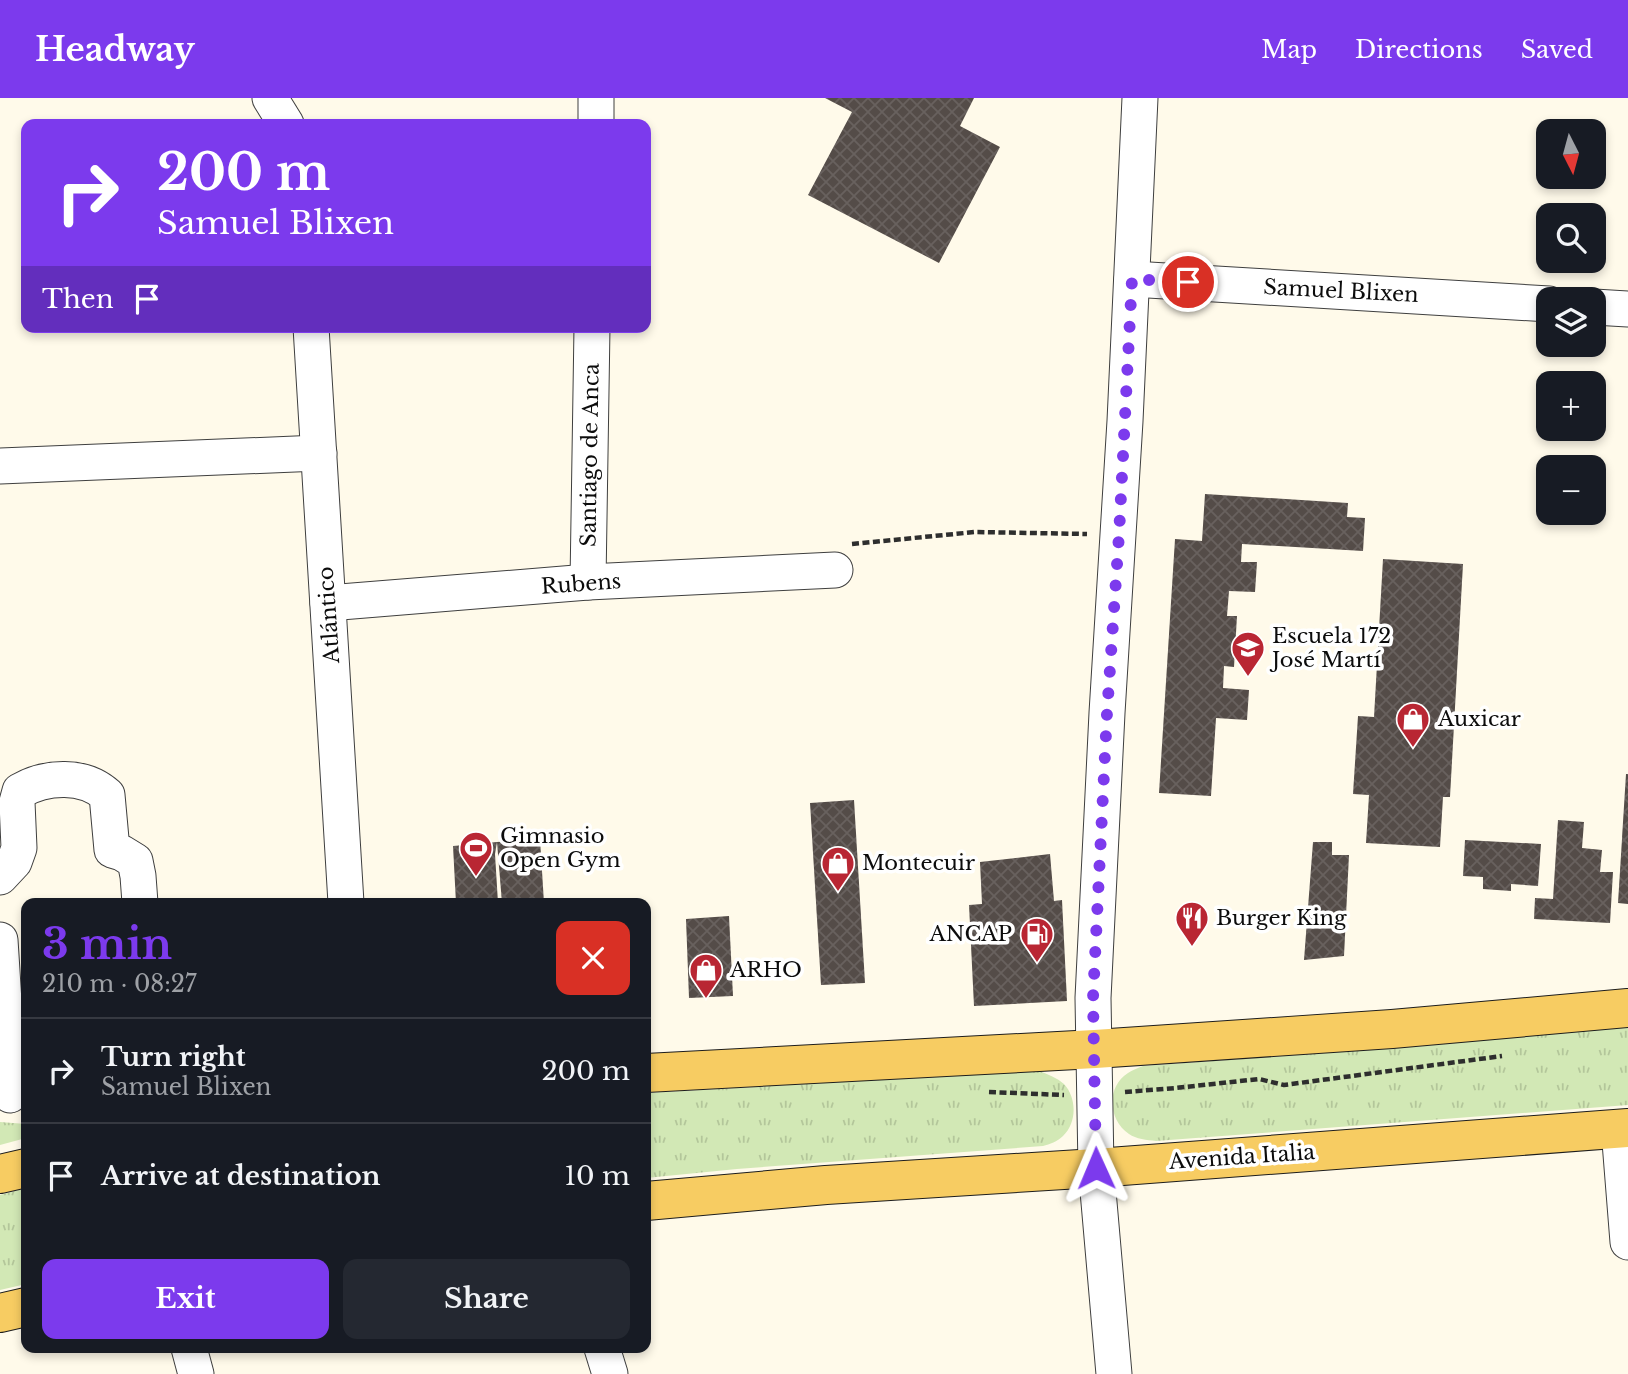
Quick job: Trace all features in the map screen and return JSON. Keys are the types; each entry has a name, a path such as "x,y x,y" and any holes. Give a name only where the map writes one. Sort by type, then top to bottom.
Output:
{"main road":[{"path":"651,1073 1095,1049 1392,1029 1628,1008"},
{"name":"Avenida Italia","path":"651,1201 826,1185 1096,1168 1624,1128"},
{"path":"0,1174 21,1169"},
{"path":"0,1313 21,1308"}],"street":[{"path":"270,98 283,119"},
{"path":"596,98 596,119"},
{"path":"1114,1374 1096,1168 1093,998 1140,98"},
{"name":"Samuel Blixen","path":"1132,279 1536,303"},
{"path":"1606,308 1628,309"},
{"name":"Atlántico","path":"311,333 346,898"},
{"name":"Santiago de Anca","path":"588,582 592,333"},
{"path":"0,466 319,453"},
{"name":"Rubens","path":"328,603 588,582 835,570"},
{"path":"0,877 14,862 19,848 17,802 20,791 52,780 85,782 99,787 107,795 112,850 135,861 140,898"},
{"path":"0,940 12,1095"},
{"path":"1624,1128 1628,1242"},
{"path":"190,1353 196,1374"},
{"path":"604,1353 610,1374"}],"path":[{"path":"835,570 842,545 975,532 1119,535"},
{"path":"987,1092 1095,1094 1259,1079 1284,1085 1506,1056"}],"green space":[{"path":"1628,1026 1628,1105 1156,1141 1129,1134 1117,1121 1112,1104 1116,1086 1121,1079 1143,1066 1424,1046"},
{"path":"1039,1071 1064,1084 1071,1096 1074,1110 1068,1131 1056,1141 1043,1146 651,1178 651,1093"},
{"path":"0,1122 21,1124 21,1139 0,1145"},
{"path":"21,1189 21,1285 0,1290 0,1195"}],"building":[{"path":"825,98 974,98 960,126 1000,147 939,263 808,195 852,112"},
{"path":"1205,494 1348,503 1347,517 1365,518 1363,551 1242,544 1241,562 1257,562 1255,592 1229,591 1227,616 1237,616 1234,667 1224,666 1223,688 1249,690 1247,720 1216,718 1211,796 1159,793 1175,539 1202,541"},
{"path":"1383,559 1463,564 1450,797 1443,797 1440,847 1366,843 1369,795 1353,794 1358,716 1374,717"},
{"path":"1628,774 1628,904 1618,903"},
{"name":"Montecuir","path":"854,800 865,983 821,985 810,803"},
{"path":"1558,820 1584,822 1582,848 1602,850 1600,872 1613,872 1610,923 1534,919 1535,898 1553,899"},
{"path":"540,839 544,898 502,898 497,842"},
{"path":"1465,840 1541,844 1538,886 1511,884 1511,891 1483,889 1483,877 1463,876"},
{"name":"Gimnasio Open Gym","path":"497,842 495,854 498,898 456,898 453,846"},
{"path":"1313,842 1332,842 1332,855 1349,855 1344,956 1304,960"},
{"path":"1050,854 1054,901 1062,900 1067,1001 974,1006 969,905 982,904 980,862"},
{"path":"729,916 733,996 689,998 686,919"}],"place":[{"name":"Escuela 172 José Martí","path":"1248,678"},
{"name":"Auxicar","path":"1413,749"},
{"name":"Gimnasio Open Gym","path":"476,878"},
{"name":"Montecuir","path":"838,893"},
{"name":"Burger King","path":"1192,948"},
{"name":"ANCAP","path":"1037,964"},
{"name":"ARHO","path":"706,1000"}],"route":[{"path":"1096,1168 1093,998 1132,279 1188,282"}]}
